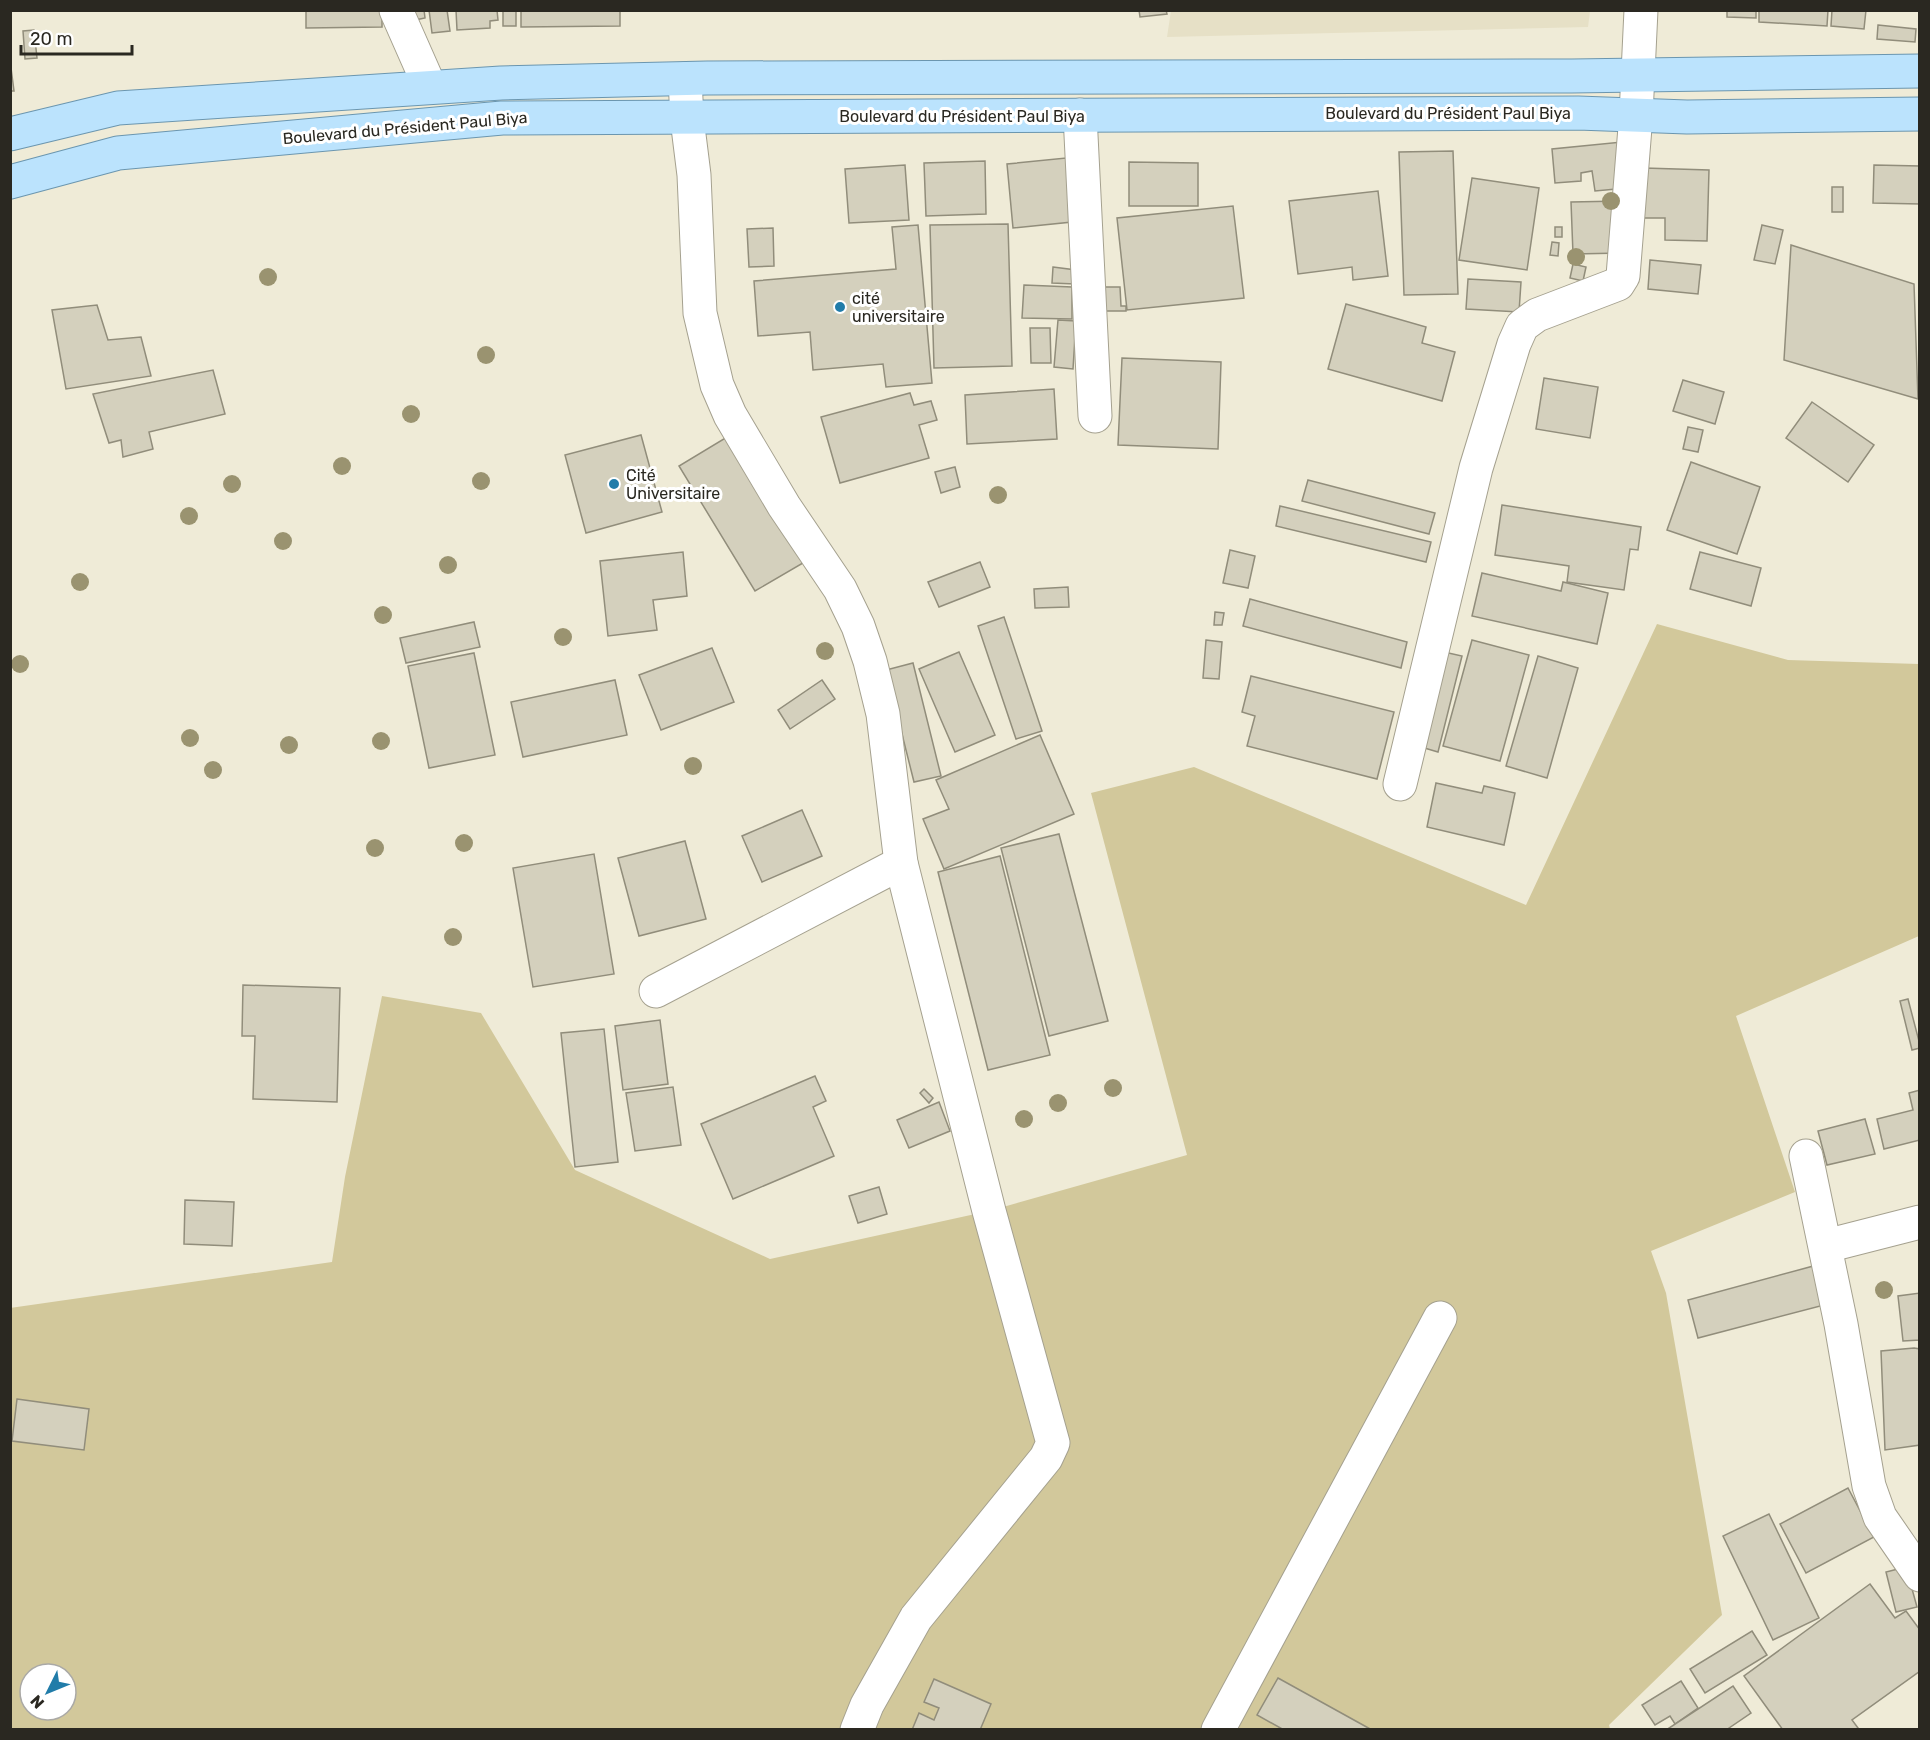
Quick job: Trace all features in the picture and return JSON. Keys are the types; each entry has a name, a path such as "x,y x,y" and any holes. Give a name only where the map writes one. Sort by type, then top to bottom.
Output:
{"main road":[{"path":"10,134 118,108 501,83 685,79 1920,71"},
{"name":"Boulevard du Président Paul Biya","path":"10,182 118,153 502,118 687,119 1578,113 1636,115 1920,114"}],"street":[{"path":"396,10 430,87"},
{"path":"1400,784 1476,468 1514,344 1522,326 1538,315 1618,284 1623,276 1636,115 1641,10"},
{"path":"685,79 694,176 700,314 717,384 730,415 784,506 840,589 858,626 883,714 901,863 989,1211 1053,1443 1046,1458 916,1618 867,1705 857,1730"},
{"path":"1080,115 1095,416"},
{"path":"656,991 901,863"},
{"path":"1806,1156 1826,1246 1869,1486 1880,1517 1920,1575"},
{"path":"1826,1246 1920,1222"},
{"path":"1218,1730 1440,1318"}],"shaded area":[{"path":"1171,10 1590,11 1588,27 1167,37"},
{"path":"1657,624 1788,660 1919,664 1919,936 1736,1016 1795,1192 1651,1251 1666,1293 1722,1615 1609,1725 1610,1729 11,1729 10,1308 332,1262 345,1177 382,996 481,1013 575,1170 770,1259 989,1211 1187,1155 1091,793 1194,767 1526,905"}],"building":[{"path":"306,10 382,10 382,27 306,28"},
{"path":"414,10 424,10 425,18 415,20"},
{"path":"429,10 447,10 450,31 432,33"},
{"path":"456,10 497,10 498,20 490,21 490,28 457,30"},
{"path":"503,10 516,10 516,26 503,26"},
{"path":"521,10 620,10 620,26 521,27"},
{"path":"1139,10 1166,10 1167,14 1140,17"},
{"path":"1727,10 1756,10 1756,18 1727,17"},
{"path":"1759,10 1828,10 1827,26 1759,22"},
{"path":"1832,10 1866,10 1864,29 1831,26"},
{"path":"1878,25 1916,29 1915,42 1877,39"},
{"path":"34,30 37,58 25,59 23,31"},
{"path":"10,60 14,91 10,91"},
{"path":"1622,142 1627,188 1595,191 1592,171 1581,173 1581,181 1555,183 1552,149"},
{"path":"1453,151 1458,294 1404,295 1399,152"},
{"path":"1066,158 1072,222 1013,228 1007,164"},
{"path":"985,161 986,214 926,216 924,163"},
{"path":"1129,162 1198,163 1198,206 1129,206"},
{"path":"905,165 909,220 849,223 845,169"},
{"path":"1874,165 1920,166 1920,204 1873,203"},
{"path":"1644,168 1709,170 1707,241 1665,240 1665,218 1643,218"},
{"path":"1472,178 1539,188 1527,270 1459,260"},
{"path":"1832,187 1843,187 1843,212 1832,212"},
{"path":"1378,191 1388,276 1353,280 1352,267 1298,274 1289,201"},
{"path":"1621,201 1622,253 1573,254 1571,202"},
{"path":"1233,206 1244,298 1127,310 1117,218"},
{"path":"1008,224 1012,366 934,368 930,225"},
{"name":"cité universitaire","path":"918,225 932,383 886,387 883,364 813,370 810,332 758,336 754,281 896,269 892,227"},
{"path":"1762,225 1783,230 1775,264 1754,260"},
{"path":"1555,227 1562,227 1562,237 1555,237"},
{"path":"773,228 774,266 749,267 747,229"},
{"path":"1552,242 1559,243 1558,256 1550,255"},
{"path":"1791,245 1914,284 1918,399 1784,360"},
{"path":"1650,260 1701,265 1698,294 1648,289"},
{"path":"1573,264 1586,267 1583,281 1570,278"},
{"path":"1053,267 1076,270 1075,284 1052,283"},
{"path":"1468,279 1521,282 1519,312 1466,309"},
{"path":"1024,285 1072,287 1072,319 1022,318"},
{"path":"1100,287 1120,287 1121,306 1126,306 1126,311 1101,311"},
{"path":"1346,304 1426,327 1422,343 1455,352 1442,401 1328,369"},
{"path":"97,305 108,340 141,337 151,376 66,389 52,310"},
{"path":"1058,320 1076,321 1073,369 1054,367"},
{"path":"1030,328 1050,328 1051,363 1031,363"},
{"path":"1122,358 1221,362 1218,449 1118,445"},
{"path":"213,370 225,414 149,432 153,449 123,457 121,440 109,443 93,394"},
{"path":"1544,378 1598,387 1590,438 1536,429"},
{"path":"1683,380 1724,392 1715,424 1673,411"},
{"path":"1054,389 1057,439 967,444 965,395"},
{"path":"910,393 914,405 931,401 937,420 919,425 929,458 840,483 821,417"},
{"path":"1812,402 1874,445 1848,482 1786,438"},
{"path":"1688,427 1703,430 1698,452 1683,449"},
{"name":"Cité Universitaire","path":"641,435 662,512 586,533 565,455"},
{"name":"cité universitaire","path":"727,437 803,563 755,591 679,466"},
{"path":"1691,462 1760,487 1737,554 1667,530"},
{"path":"955,467 960,487 941,493 935,472"},
{"path":"1308,480 1435,513 1429,534 1302,501"},
{"path":"1502,505 1641,527 1638,550 1630,549 1624,590 1567,582 1569,566 1495,555"},
{"path":"1280,506 1431,542 1426,562 1276,526"},
{"path":"1230,550 1255,556 1248,588 1223,583"},
{"path":"683,552 687,596 653,600 657,630 608,636 600,561"},
{"path":"1700,552 1761,568 1751,606 1690,589"},
{"path":"980,562 990,587 939,607 928,582"},
{"path":"1482,573 1561,591 1563,582 1608,593 1597,644 1472,616"},
{"path":"1068,587 1069,607 1035,608 1034,589"},
{"path":"1250,599 1407,642 1401,668 1243,626"},
{"path":"1215,612 1224,613 1222,625 1214,625"},
{"path":"1004,617 1042,731 1016,739 978,626"},
{"path":"474,622 480,647 406,663 400,638"},
{"path":"1206,640 1222,642 1219,679 1203,678"},
{"path":"1472,640 1529,655 1500,761 1443,746"},
{"path":"712,648 734,702 661,730 639,675"},
{"path":"959,652 995,735 955,752 919,669"},
{"path":"1444,652 1462,656 1438,752 1421,747"},
{"path":"474,653 495,755 429,768 408,666"},
{"path":"1538,656 1578,668 1547,778 1506,766"},
{"path":"913,663 941,776 914,782 886,670"},
{"path":"1251,676 1394,712 1377,779 1247,746 1255,716 1242,712"},
{"path":"615,680 627,735 523,757 511,702"},
{"path":"822,680 835,699 790,729 778,710"},
{"path":"1040,735 1074,814 944,869 923,819 949,809 936,780"},
{"path":"1436,783 1482,793 1484,786 1515,793 1504,845 1427,827"},
{"path":"802,810 822,856 762,882 742,836"},
{"path":"1059,834 1108,1021 1049,1036 1001,848"},
{"path":"685,841 706,919 639,936 618,858"},
{"path":"594,854 614,974 533,987 513,868"},
{"path":"1000,856 1050,1055 988,1070 938,872"},
{"path":"243,985 340,988 337,1102 253,1099 255,1036 242,1036"},
{"path":"1908,999 1920,1045 1920,1048 1912,1050 1900,1001"},
{"path":"660,1020 668,1084 623,1090 615,1026"},
{"path":"604,1029 618,1162 575,1167 561,1033"},
{"path":"815,1076 826,1101 813,1107 834,1156 733,1199 701,1124"},
{"path":"673,1087 681,1145 635,1151 626,1093"},
{"path":"924,1089 933,1098 929,1103 920,1093"},
{"path":"1920,1090 1920,1140 1884,1149 1877,1119 1913,1110 1909,1093"},
{"path":"939,1102 950,1131 909,1148 897,1120"},
{"path":"1865,1119 1875,1154 1827,1165 1818,1131"},
{"path":"879,1187 887,1214 858,1223 849,1196"},
{"path":"185,1200 234,1202 232,1246 184,1244"},
{"path":"1817,1265 1828,1304 1698,1338 1688,1300"},
{"path":"1920,1293 1920,1340 1903,1341 1898,1296"},
{"path":"1920,1349 1920,1445 1885,1450 1881,1351"},
{"path":"17,1399 89,1409 84,1450 12,1441"},
{"path":"1848,1488 1874,1537 1806,1573 1780,1524"},
{"path":"1769,1514 1819,1618 1773,1640 1723,1536"},
{"path":"1906,1567 1917,1607 1896,1612 1886,1572"},
{"path":"1870,1584 1895,1618 1906,1611 1920,1630 1920,1671 1852,1720 1858,1728 1856,1730 1783,1730 1744,1676"},
{"path":"1752,1631 1767,1655 1705,1693 1690,1669"},
{"path":"1278,1678 1372,1730 1284,1730 1257,1715"},
{"path":"934,1679 991,1704 980,1730 912,1730 919,1713 934,1720 939,1708 924,1702"},
{"path":"1681,1681 1698,1708 1675,1724 1670,1716 1655,1725 1642,1705"},
{"path":"1733,1686 1751,1713 1726,1730 1666,1730"}],"place":[{"name":"cité universitaire","path":"840,307"},
{"name":"Cité Universitaire","path":"614,484"}]}
